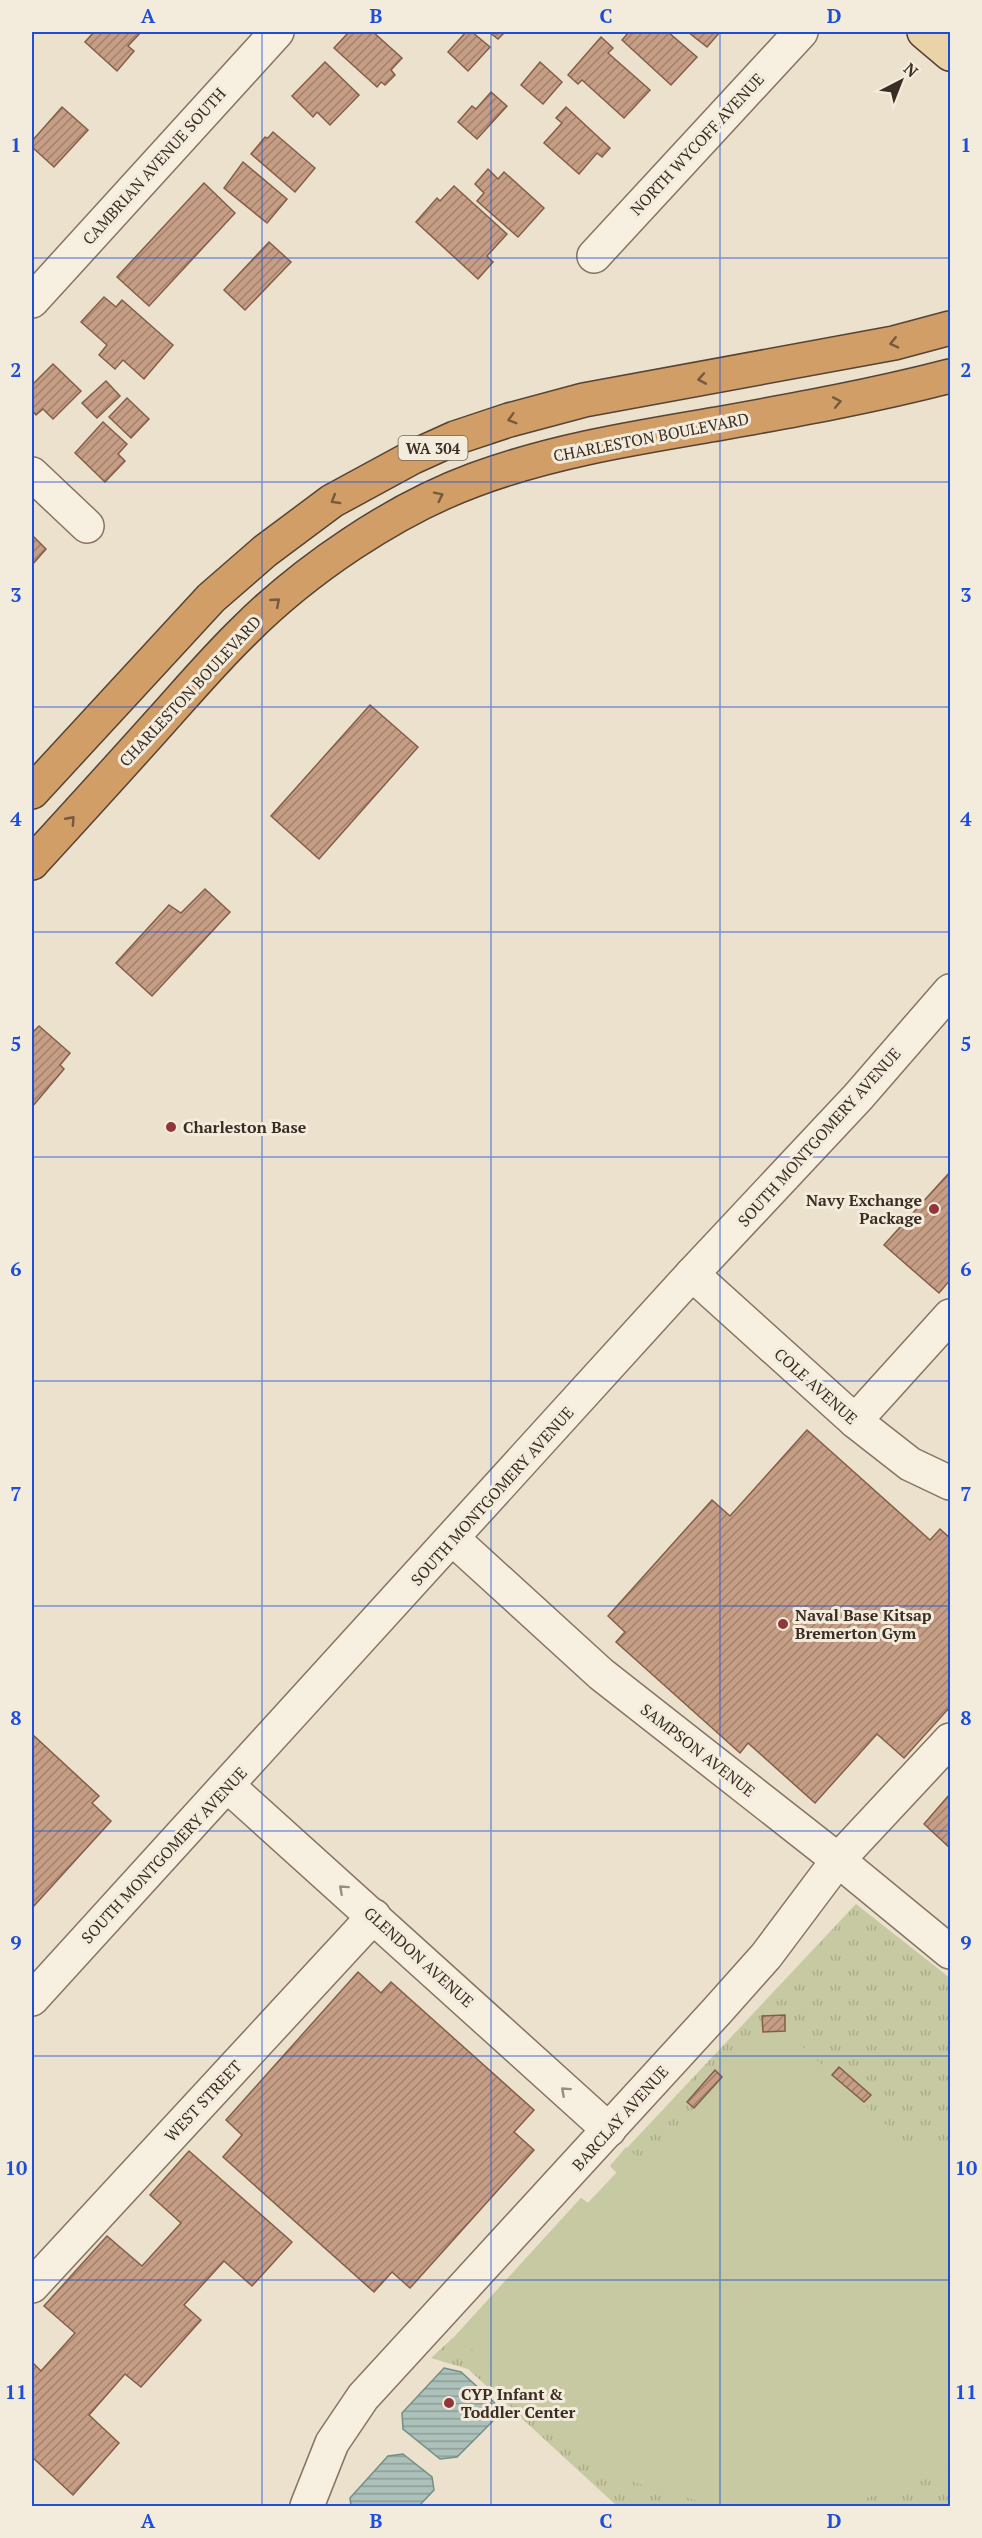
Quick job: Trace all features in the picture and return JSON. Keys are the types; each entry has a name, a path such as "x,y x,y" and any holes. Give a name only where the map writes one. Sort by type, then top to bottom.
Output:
{"highway":[{"name":"WA 304","path":"32,792 211,598 265,551 332,501 413,457 455,438 498,423 584,400 894,343 951,328"},
{"name":"CHARLESTON BOULEVARD","path":"32,863 243,631 294,586 356,540 424,503 472,481 523,464 594,445 779,413 904,388 951,376"}],"main road":[{"path":"924,32 951,54"}],"street":[{"name":"CAMBRIAN AVENUE SOUTH","path":"32,301 277,32"},
{"name":"NORTH WYCOFF AVENUE","path":"594,256 801,32"},
{"path":"32,474 87,526"},
{"name":"SOUTH MONTGOMERY AVENUE","path":"32,1999 692,1274 858,1097 951,991"},
{"name":"COLE AVENUE","path":"692,1274 855,1421 910,1464 951,1483"},
{"path":"855,1421 951,1316"},
{"name":"SAMPSON AVENUE","path":"453,1539 601,1674 951,1952"},
{"name":"BARCLAY AVENUE","path":"307,2506 332,2443 363,2397 766,1956 838,1860 951,1740"},
{"name":"GLENDON AVENUE","path":"228,1786 609,2130"},
{"name":"WEST STREET","path":"32,2286 374,1916"}],"green space":[{"path":"856,1904 950,1978 950,2506 617,2506 468,2369 431,2358 456,2335 581,2198 588,2203 617,2172 610,2166"},
{"path":"785,2031 916,2152 931,2136 950,2153 950,2469 918,2482 852,2502 794,2506 721,2506 662,2492 608,2473 456,2335 581,2198 588,2203 617,2173 610,2166 626,2147 644,2163 763,2032"}],"water":[{"path":"444,2368 461,2372 495,2403 493,2421 457,2457 440,2459 403,2429 402,2413"},
{"path":"403,2454 432,2477 434,2490 419,2506 351,2506 350,2498 388,2456"}],"building":[{"path":"94,32 141,32 128,46 134,51 117,71 85,42"},
{"path":"349,32 373,32 402,58 391,70 395,75 385,85 381,82 377,87 334,48"},
{"path":"466,32 472,32 490,47 468,71 448,52"},
{"path":"489,32 505,32 498,39"},
{"path":"629,32 668,32 697,57 671,85 622,40"},
{"path":"688,32 720,32 707,47"},
{"path":"601,37 613,48 608,53 650,90 624,118 582,80 578,84 568,75"},
{"path":"325,62 359,95 330,125 317,112 313,117 292,96"},
{"path":"540,62 562,82 543,104 521,85"},
{"path":"491,92 507,106 477,139 458,122 472,106 476,109"},
{"path":"62,107 88,130 54,167 32,147 32,141"},
{"path":"566,107 610,148 602,157 597,153 579,174 544,143 562,123 556,118"},
{"path":"273,132 315,168 295,192 251,154 265,137 268,138"},
{"path":"243,162 287,199 267,223 224,188"},
{"path":"488,169 498,179 504,172 544,208 518,237 477,201 484,193 475,184"},
{"path":"204,183 235,213 149,306 117,277"},
{"path":"454,186 507,234 487,256 493,262 478,279 416,222 437,198 440,201"},
{"path":"269,242 291,262 245,310 224,290"},
{"path":"104,297 116,307 122,300 173,345 144,379 123,360 115,369 99,355 107,345 81,322"},
{"path":"53,364 81,391 53,419 43,409 36,415 32,410 32,385"},
{"path":"106,381 120,396 97,418 82,403"},
{"path":"127,398 149,419 131,438 109,417"},
{"path":"103,422 127,444 118,454 125,461 105,482 75,453"},
{"path":"32,535 46,549 32,565"},
{"path":"370,705 418,747 319,859 271,816"},
{"path":"205,889 230,912 152,996 116,963 169,905 181,913"},
{"path":"39,1026 70,1053 60,1065 64,1069 32,1107 32,1033"},
{"name":"Navy Exchange Package","path":"950,1172 950,1280 939,1293 884,1245"},
{"name":"Naval Base Kitsap Bremerton Gym","path":"807,1430 930,1540 940,1529 950,1538 950,1707 904,1758 877,1734 815,1803 748,1743 740,1753 616,1642 625,1632 608,1616 712,1500 730,1516"},
{"path":"32,1734 99,1796 92,1803 111,1821 32,1908"},
{"path":"950,1794 950,1848 924,1824"},
{"path":"358,1972 381,1993 391,1982 534,2110 514,2132 534,2150 410,2288 392,2272 374,2292 223,2157 242,2135 226,2120"},
{"path":"785,2015 785,2031 763,2032 762,2016"},
{"path":"839,2067 871,2095 864,2102 832,2075"},
{"path":"715,2070 722,2077 694,2108 687,2102"},
{"path":"189,2151 292,2242 252,2286 224,2261 184,2305 201,2320 141,2387 125,2374 89,2415 119,2443 73,2495 32,2457 32,2362 41,2371 75,2333 44,2306 107,2236 142,2266 181,2223 150,2195"}],"place":[{"name":"Charleston Base","path":"171,1127"},
{"name":"Navy Exchange Package","path":"934,1209"},
{"name":"Naval Base Kitsap Bremerton Gym","path":"783,1624"},
{"name":"CYP Infant & Toddler Center","path":"449,2403"}]}
